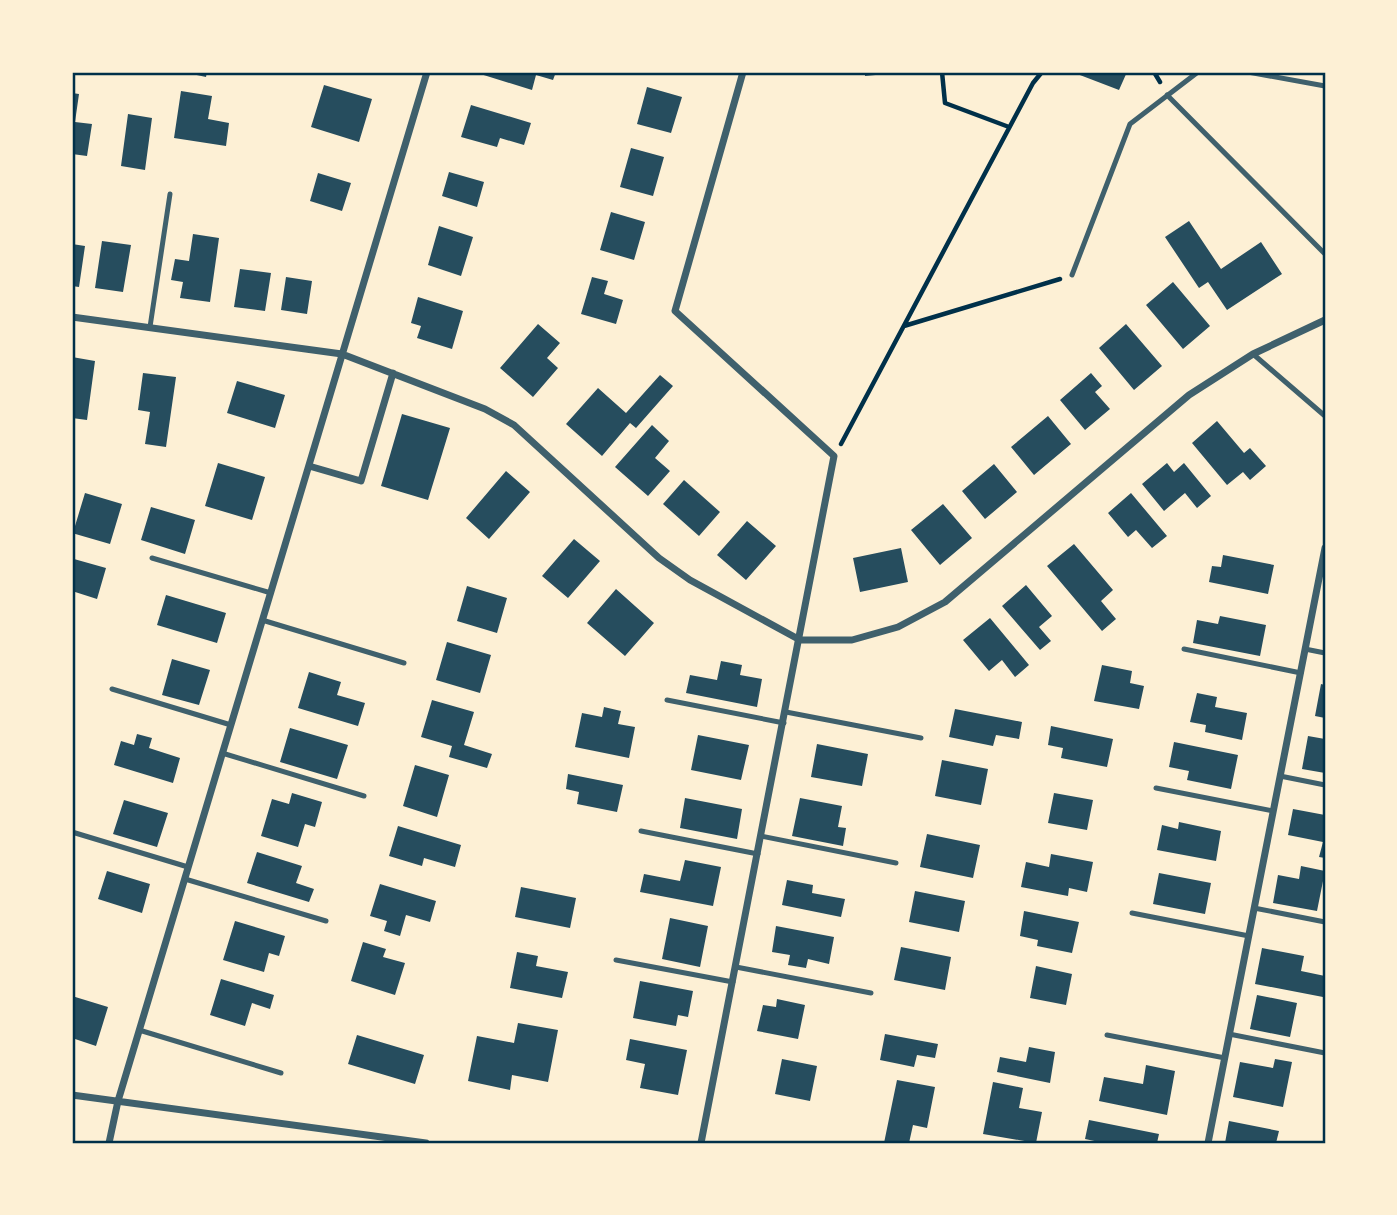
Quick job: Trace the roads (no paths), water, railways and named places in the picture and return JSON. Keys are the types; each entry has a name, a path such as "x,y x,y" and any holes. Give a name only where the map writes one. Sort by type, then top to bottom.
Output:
{"street":[{"path":"109,1143 139,1030 427,72"},
{"path":"701,1143 834,456 675,311 743,72"},
{"path":"72,317 342,354 485,409 514,425 659,558 690,580 800,640 852,640 898,627 945,602 1189,395 1253,354 1325,320"},
{"path":"309,466 361,481 393,373"},
{"path":"1208,1143 1325,548"},
{"path":"72,1095 426,1143"}],"lane":[{"path":"1072,275 1130,124 1198,72"},
{"path":"1248,72 1325,86"},
{"path":"1167,95 1325,254"},
{"path":"150,327 170,194"},
{"path":"1253,354 1325,416"},
{"path":"152,558 271,593"},
{"path":"262,620 404,663"},
{"path":"1184,649 1301,673"},
{"path":"1305,649 1325,653"},
{"path":"112,689 231,725"},
{"path":"667,700 784,723"},
{"path":"786,712 921,738"},
{"path":"222,753 364,796"},
{"path":"1280,776 1325,785"},
{"path":"1156,788 1273,811"},
{"path":"641,831 758,854"},
{"path":"72,832 188,867"},
{"path":"761,836 896,863"},
{"path":"185,879 326,921"},
{"path":"1254,908 1325,922"},
{"path":"1132,913 1249,936"},
{"path":"616,960 733,982"},
{"path":"736,967 871,993"},
{"path":"139,1030 281,1073"},
{"path":"1229,1034 1325,1053"},
{"path":"1107,1035 1225,1058"}]}
